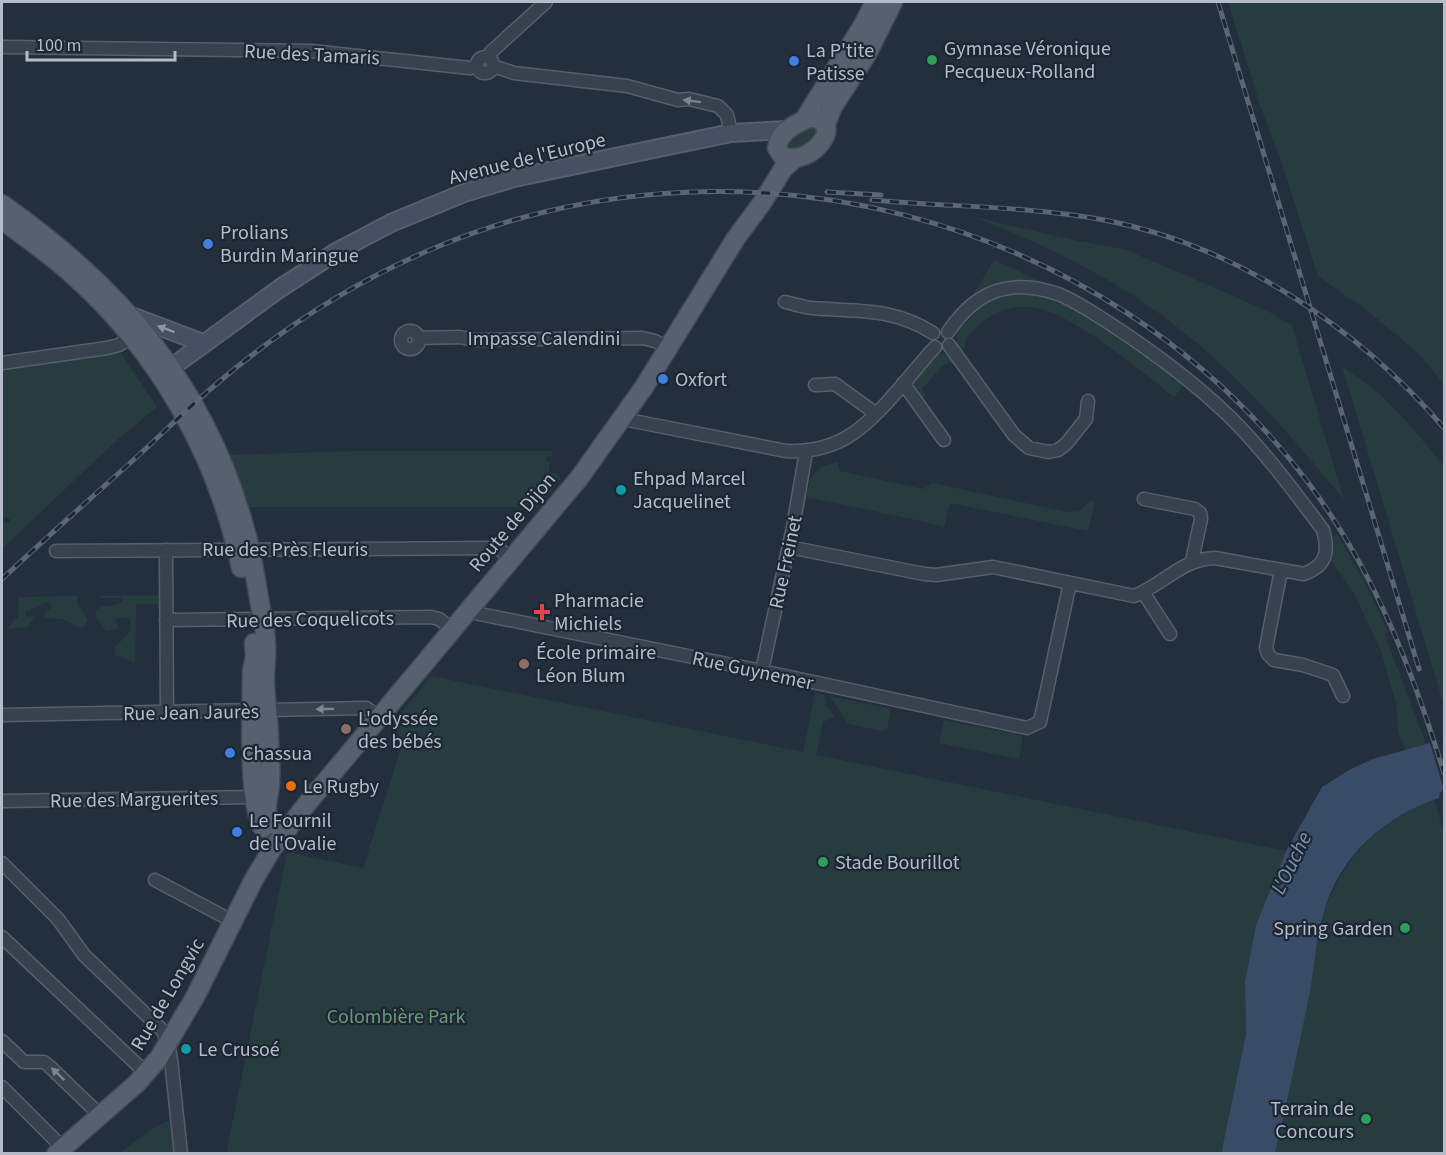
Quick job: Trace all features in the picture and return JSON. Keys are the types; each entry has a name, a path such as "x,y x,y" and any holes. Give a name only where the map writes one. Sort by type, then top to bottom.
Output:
{"main road":[{"path":"804,120 859,32 886,3"},
{"path":"753,131 783,153 821,144 826,135 825,127 831,108 867,54 886,3"},
{"path":"787,130 804,120 814,118 820,120 825,127"},
{"name":"Avenue de l'Europe","path":"166,372 289,282 336,252 391,223 464,193 514,178 731,133 787,130"},
{"name":"Route de Dijon","path":"281,837 465,611 580,477 623,419 747,221 753,198 783,153 780,136 787,130"},
{"path":"2,204 79,263 134,327 207,431 229,480 257,619 266,646 265,678 260,710 270,784 260,797 269,819 281,837"},
{"path":"2,220 44,250 75,276 108,309 134,327 203,343"},
{"name":"Rue de Longvic","path":"59,1151 146,1073 168,1044 234,922 253,881 281,837"}],"street":[{"path":"546,2 491,52 491,62 514,73 627,86 678,100 689,99 718,106 728,115 731,133"},
{"name":"Rue des Tamaris","path":"2,47 311,51 470,68 477,66 480,59 484,57 491,62"},
{"path":"789,547 924,574 936,575 993,567 1134,596 1192,561 1215,558 1304,574 1315,570 1325,557 1327,545 1323,530 1269,460 1231,418 1157,355 1087,309 1046,290 1004,289 977,300 965,310 948,332"},
{"path":"785,302 811,308 868,310 921,325 933,333"},
{"path":"2,363 119,345 134,327"},
{"path":"933,333 939,330 948,332"},
{"path":"935,347 944,349 949,345 951,340 948,332"},
{"path":"933,333 932,341 935,347"},
{"name":"Impasse Calendini","path":"418,338 460,337 476,340 642,338 655,341 668,348"},
{"path":"949,345 1014,435 1029,448 1049,452 1058,450 1066,444 1086,419 1089,400"},
{"path":"623,419 786,451 806,452 824,447 852,434 875,413 935,347"},
{"path":"903,383 944,440"},
{"path":"815,386 835,384 875,413"},
{"name":"Rue Freinet","path":"762,671 789,547 806,452"},
{"path":"1144,499 1195,509 1200,513 1201,519 1192,561"},
{"name":"Rue des Près Fleuris","path":"56,551 498,548 510,558"},
{"path":"166,550 167,712"},
{"path":"1281,570 1266,648 1268,654 1274,660 1303,665 1333,675 1343,696"},
{"name":"Rue Guynemer","path":"465,611 1028,728 1040,722 1070,583"},
{"path":"1143,592 1170,634"},
{"name":"Rue des Coquelicots","path":"166,620 431,617 439,619 451,628"},
{"name":"Rue Jean Jaurès","path":"2,716 366,708 379,717"},
{"name":"Rue des Marguerites","path":"2,801 260,797"},
{"path":"2,863 58,919 84,955 163,1031 168,1044 181,1151"},
{"path":"155,880 234,922"},
{"path":"2,937 146,1073"},
{"path":"2,1041 24,1062 44,1062 100,1115"},
{"path":"2,1087 59,1151"}],"green space":[{"path":"1228,2 1444,2 1444,384 1418,353 1369,312 1318,276"},
{"path":"815,126 817,135 803,147 791,150 788,147 791,139 798,133"},
{"path":"974,217 1124,249 1269,312 1292,326 1344,500 1269,412 1214,358 1155,310 1087,268"},
{"path":"994,260 1081,302 1190,377 1174,397 1088,332 1052,313 1029,307 1008,309 984,321 972,331 966,340 965,354 957,343 957,333 980,308 971,299"},
{"path":"119,351 157,407 116,441 2,549 2,523 9,523 11,520 6,517 2,519 2,369"},
{"path":"939,353 949,354 959,367 950,363 942,366 922,389 927,396 921,400 911,383"},
{"path":"1342,366 1380,394 1444,466 1444,706"},
{"path":"355,451 552,451 552,456 546,456 546,462 549,462 549,473 556,473 561,478 538,507 250,507 230,455"},
{"path":"837,462 840,471 923,489 932,483 1067,512 1079,511 1090,501 1095,501 1088,531 950,503 944,527 806,497 814,473 822,467"},
{"path":"1337,534 1368,589 1388,631 1384,633 1426,744 1406,750 1398,733 1396,703 1381,651 1354,593 1329,558 1331,538"},
{"path":"160,595 160,604 136,604 135,662 115,655 115,647 129,633 131,621 128,618 118,617 115,620 119,628 106,631 95,617 96,610 116,605 122,601 121,598 101,598 101,596"},
{"path":"77,596 77,603 88,620 85,626 80,628 63,619 45,618 44,615 52,606 47,602 25,612 25,616 35,617 27,627 6,629 18,617 19,597"},
{"name":"Colombière Park","path":"431,676 803,752 815,693 824,695 826,704 835,717 823,722 816,755 1286,851 1256,925 1245,981 1246,1034 1221,1153 226,1154 287,852 363,868 402,745 396,719"},
{"path":"830,696 891,709 887,729 882,731 848,724"},
{"path":"944,720 1023,736 1019,759 939,743"},
{"path":"1434,800 1444,833 1444,1153 1274,1154 1324,912 1332,893 1353,858 1380,829 1397,817"},
{"path":"172,1119 176,1153 119,1154 148,1131"}],"water":[{"name":"L'Ouche","path":"1444,739 1444,788 1439,798 1401,815 1367,840 1341,873 1331,892 1319,933 1309,997 1275,1153 1221,1154 1246,1034 1245,981 1256,925 1286,851 1322,787 1349,770 1373,759"}],"pier":[{"path":"1444,736 1444,790 1429,740"}],"railway":[{"path":"1218,2 1419,669"},
{"path":"827,192 881,195"},
{"path":"2,579 238,366 315,311 397,265 425,252 543,212 664,193 786,195 905,215 1020,255 1127,313 1223,388 1307,481 1352,550 1389,621 1418,695 1444,773"},
{"path":"872,200 1075,215 1153,232 1201,249 1247,270 1291,296 1333,325 1410,391 1444,428"}],"place":[{"name":"Gymnase Véronique Pecqueux-Rolland","path":"932,60"},
{"name":"La P'tite Patisse","path":"794,61"},
{"name":"Prolians Burdin Maringue","path":"208,244"},
{"name":"Oxfort","path":"663,379"},
{"name":"Ehpad Marcel Jacquelinet","path":"621,490"},
{"name":"Pharmacie Michiels","path":"542,612"},
{"name":"École primaire Léon Blum","path":"524,664"},
{"name":"L'odyssée des bébés","path":"346,729"},
{"name":"Chassua","path":"230,753"},
{"name":"Le Rugby","path":"291,786"},
{"name":"Le Fournil de l'Ovalie","path":"237,832"},
{"name":"Stade Bourillot","path":"823,862"},
{"name":"Spring Garden","path":"1405,928"},
{"name":"Le Crusoé","path":"186,1049"},
{"name":"Terrain de Concours","path":"1366,1119"}]}
